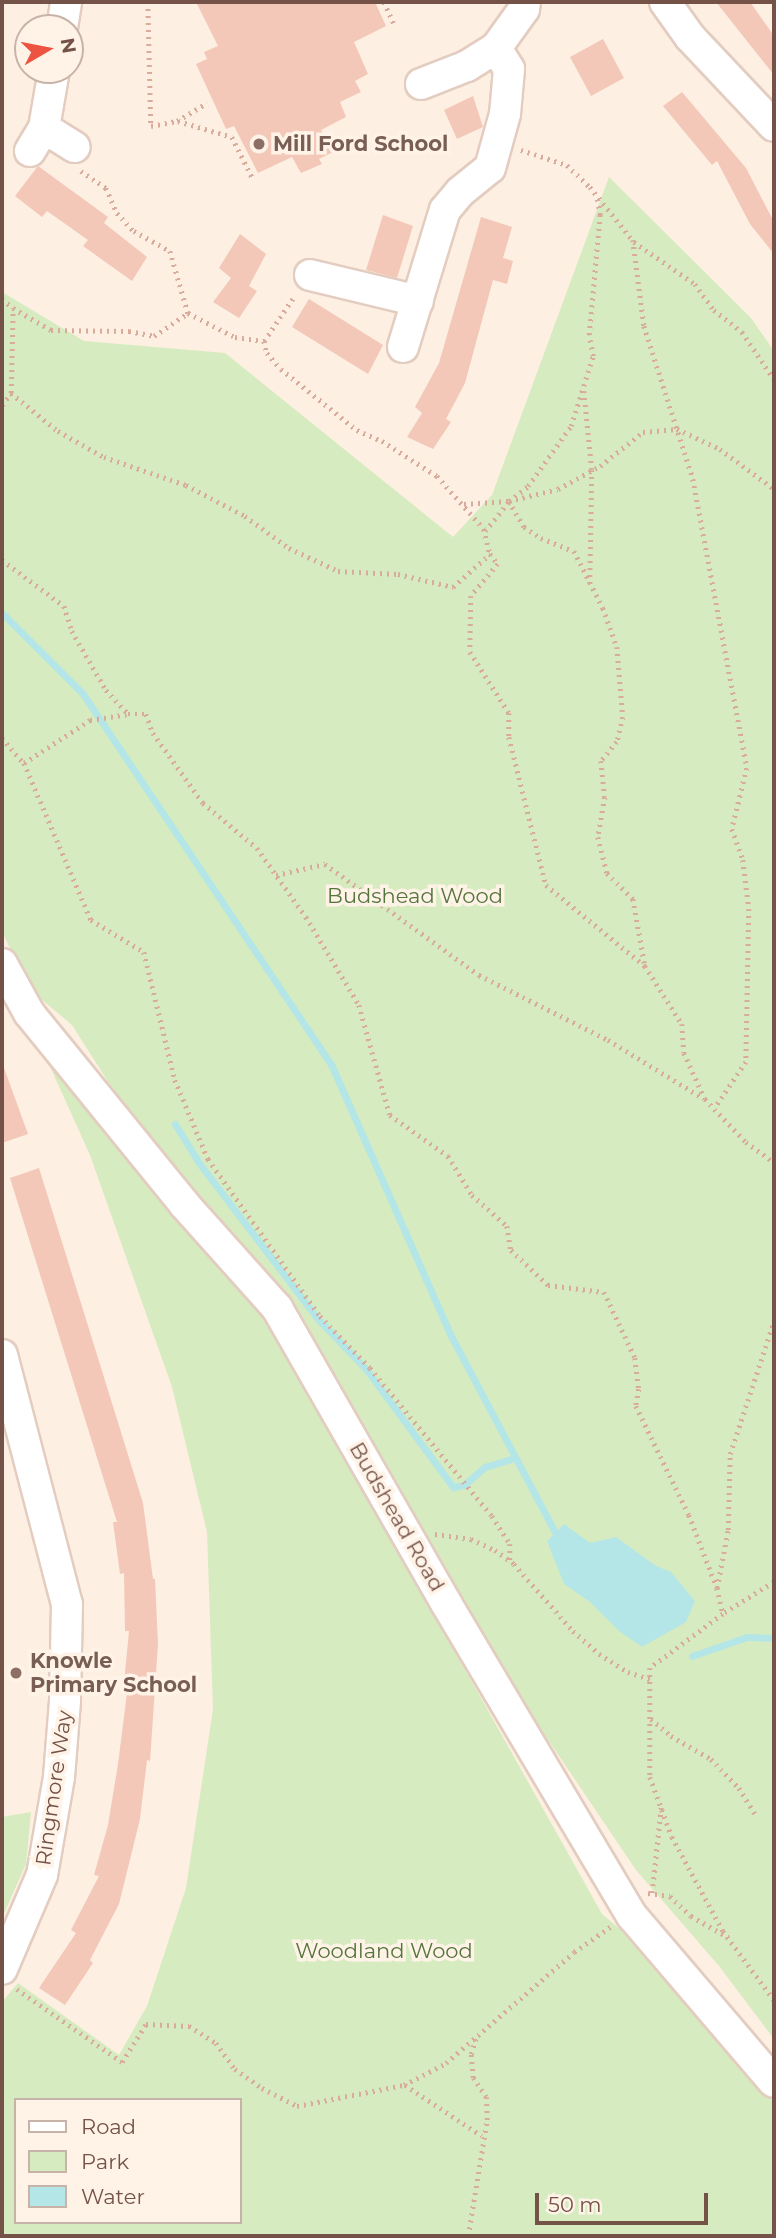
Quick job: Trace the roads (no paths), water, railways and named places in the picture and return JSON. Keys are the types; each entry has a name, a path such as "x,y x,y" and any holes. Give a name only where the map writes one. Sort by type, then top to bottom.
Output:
{"street":[{"path":"421,84 467,66 496,48 524,9 525,2"},
{"path":"665,2 690,37 774,126"},
{"path":"404,347 445,210 460,192 490,168 505,114 509,69 496,48"},
{"path":"51,84 37,139 74,147"},
{"path":"310,275 418,301"},
{"name":"Budshead Road","path":"2,964 29,1013 184,1203 277,1308 404,1530 640,1901 774,2082"},
{"name":"Ringmore Way","path":"2,1355 67,1604 65,1701 59,1777 42,1875 7,1978"}],"water":[{"path":"564,1524 590,1543 616,1537 656,1566 671,1572 695,1601 686,1622 642,1647 619,1631 590,1602 564,1584 547,1541"}],"waterway":[{"path":"2,613 83,694 331,1064 450,1334 555,1532"},
{"path":"175,1124 199,1163 318,1319 366,1369 453,1487 464,1485 485,1467 515,1458"},
{"path":"692,1656 747,1637 774,1638"}],"place":[{"name":"Mill Ford School","path":"259,144"},
{"name":"Knowle Primary School","path":"16,1673"}],"park label":[{"name":"Budshead Wood","path":"415,896"},
{"name":"Woodland Wood","path":"384,1951"}]}
